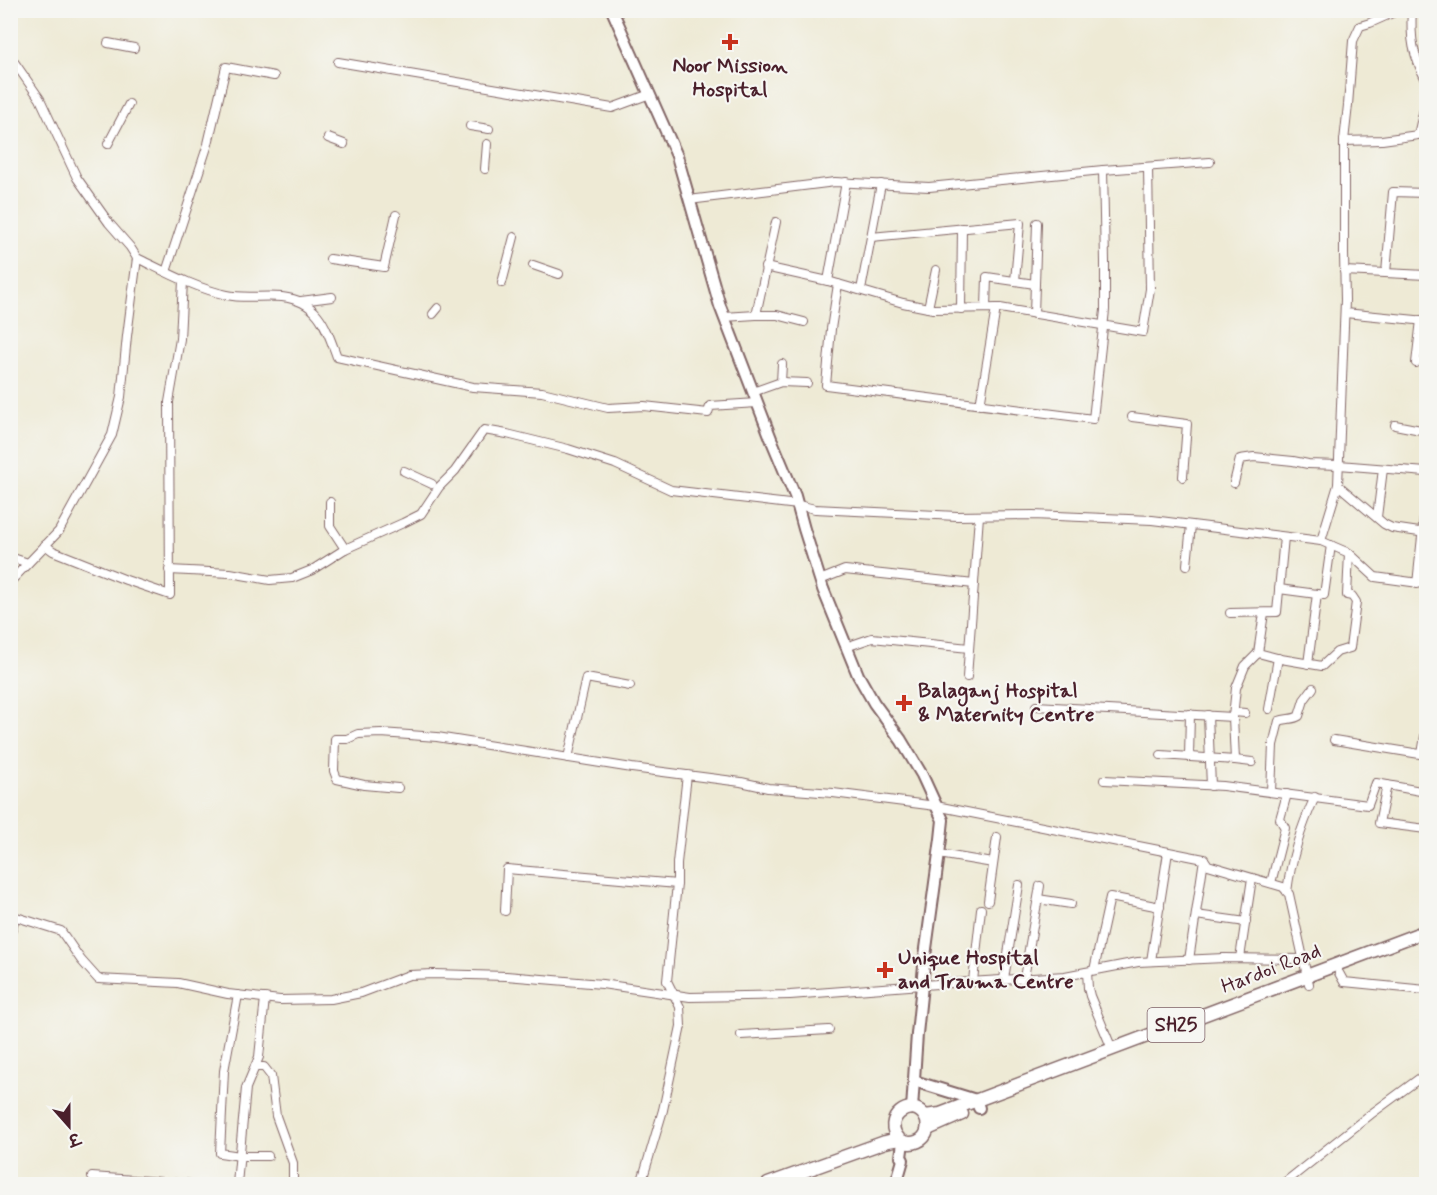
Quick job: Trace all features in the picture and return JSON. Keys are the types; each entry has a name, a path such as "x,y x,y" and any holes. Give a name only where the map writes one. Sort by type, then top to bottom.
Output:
{"main road":[{"name":"Hardoi Road","path":"926,1123 940,1114 978,1104 1308,980 1426,931"},
{"name":"Hardoi Road","path":"978,1104 1113,1049 1308,980 1339,973 1426,940"},
{"path":"912,1108 921,1112 926,1123"},
{"name":"SH25","path":"902,1138 893,1121 900,1111 912,1108"},
{"name":"SH25","path":"756,1185 882,1136 919,1141 925,1136 926,1123"},
{"name":"SH25","path":"770,1184 885,1142 902,1138"}],"street":[{"path":"612,10 677,156 724,317 795,496 820,580 846,647 858,675 874,703 901,740 922,776 943,820 922,985 912,1108"},
{"path":"1321,541 1338,485 1345,313 1344,141 1353,41 1360,26 1399,10"},
{"path":"1412,10 1410,31 1417,61 1426,80"},
{"path":"108,43 134,48"},
{"path":"10,56 40,99 77,178 109,224 130,246 137,258 183,281 215,292 238,298 282,297 301,302 318,314 325,324 337,357 473,387 542,392 608,408 644,406 708,413 710,406 757,403"},
{"path":"338,62 612,108 650,94"},
{"path":"165,272 208,144 226,67 274,76"},
{"path":"108,144 129,104"},
{"path":"1344,141 1382,141 1418,135 1426,107"},
{"path":"470,126 489,129"},
{"path":"327,138 344,144"},
{"path":"485,169 487,144"},
{"path":"689,200 835,182 929,187 1210,162"},
{"path":"765,267 828,281 928,309 996,308 1143,332 1150,289 1148,167"},
{"path":"838,284 826,385 1093,419 1105,310 1103,170"},
{"path":"828,281 846,182"},
{"path":"861,290 881,184"},
{"path":"1386,273 1393,192 1426,193"},
{"path":"330,259 384,267 396,215"},
{"path":"756,315 776,222"},
{"path":"871,237 1020,223 1015,281"},
{"path":"1034,314 1037,223"},
{"path":"961,309 962,228"},
{"path":"502,282 514,237"},
{"path":"10,582 59,531 112,435 121,397 137,258"},
{"path":"533,265 559,274"},
{"path":"928,309 936,270"},
{"path":"1344,271 1426,275"},
{"path":"986,308 987,277 1035,284"},
{"path":"45,545 53,551 170,595 169,402 180,339 183,281"},
{"path":"301,302 332,297"},
{"path":"980,405 996,308"},
{"path":"1345,313 1424,321 1416,363"},
{"path":"724,317 777,315 804,322"},
{"path":"781,382 782,364"},
{"path":"753,392 781,382 807,383"},
{"path":"1132,417 1187,424 1183,477"},
{"path":"1395,425 1426,431"},
{"path":"169,570 230,573 270,580 292,578 312,570 345,549 421,514 439,487 455,471 484,430 568,449 615,464 671,490 815,509 949,516 1033,515 1152,520 1321,541 1349,553 1375,577 1426,584"},
{"path":"1234,483 1240,459 1254,457 1308,464 1426,472"},
{"path":"1377,517 1383,468"},
{"path":"404,471 432,484"},
{"path":"1338,485 1384,524 1392,528 1425,533"},
{"path":"1417,584 1425,533 1426,499"},
{"path":"330,502 330,526 345,549"},
{"path":"967,677 979,516"},
{"path":"1187,565 1191,525"},
{"path":"1230,613 1277,612 1284,537"},
{"path":"1279,589 1324,595 1331,545"},
{"path":"1258,653 1322,666 1337,652 1350,648 1356,602 1352,596 1347,595 1349,553"},
{"path":"10,557 28,563"},
{"path":"820,580 845,570 974,584"},
{"path":"1308,664 1317,594"},
{"path":"1235,760 1236,688 1245,666 1258,653 1264,613"},
{"path":"846,647 872,638 969,648"},
{"path":"1269,710 1278,658"},
{"path":"568,758 586,678 630,686"},
{"path":"1271,792 1273,745 1279,721 1299,716 1304,700 1313,688"},
{"path":"1036,706 1208,715 1245,713"},
{"path":"1190,714 1190,757"},
{"path":"1208,715 1211,786"},
{"path":"1334,740 1424,755 1426,730"},
{"path":"398,788 364,785 337,779 334,771 335,739 347,739 358,734 381,733 437,736 768,788 833,792 936,806 1204,859 1208,865 1283,887 1289,894 1308,980"},
{"path":"1161,755 1252,762"},
{"path":"641,1185 663,1110 681,1026 681,1007 667,981 687,775"},
{"path":"1104,780 1211,786 1368,805 1376,783 1426,792"},
{"path":"1387,785 1379,823 1426,829"},
{"path":"1271,883 1285,828 1280,819 1287,794"},
{"path":"1287,892 1296,848 1315,797"},
{"path":"988,901 997,837"},
{"path":"1151,961 1168,852"},
{"path":"939,854 993,863"},
{"path":"1189,960 1204,859"},
{"path":"505,911 507,869 677,884"},
{"path":"1240,958 1252,878"},
{"path":"1004,979 1019,885"},
{"path":"1024,978 1040,886"},
{"path":"1113,1049 1088,988 1110,897 1160,907"},
{"path":"1038,899 1071,904"},
{"path":"973,981 981,909"},
{"path":"1196,915 1246,922"},
{"path":"10,937 13,916 61,931 81,960 98,978 178,983 238,995 280,1000 331,999 361,993 409,975 531,978 602,984 690,997 790,995 1065,976 1151,961 1240,958 1303,959"},
{"path":"1339,973 1344,982 1426,990"},
{"path":"238,995 225,1071 220,1154 268,1156"},
{"path":"237,1185 246,1088 258,1057 265,998"},
{"path":"741,1035 829,1030"},
{"path":"255,1066 264,1067 271,1076 276,1116 292,1163 293,1185"},
{"path":"1282,1185 1371,1114 1426,1074"},
{"path":"914,1081 978,1104"},
{"path":"896,1185 903,1160 907,1158 902,1138"},
{"path":"92,1177 191,1185"}],"place":[{"name":"Noor Mission Hospital","path":"730,42"},
{"name":"Balaganj Hospital & Maternity Centre","path":"904,703"},
{"name":"Unique Hospital and Trauma Centre","path":"885,970"}]}
